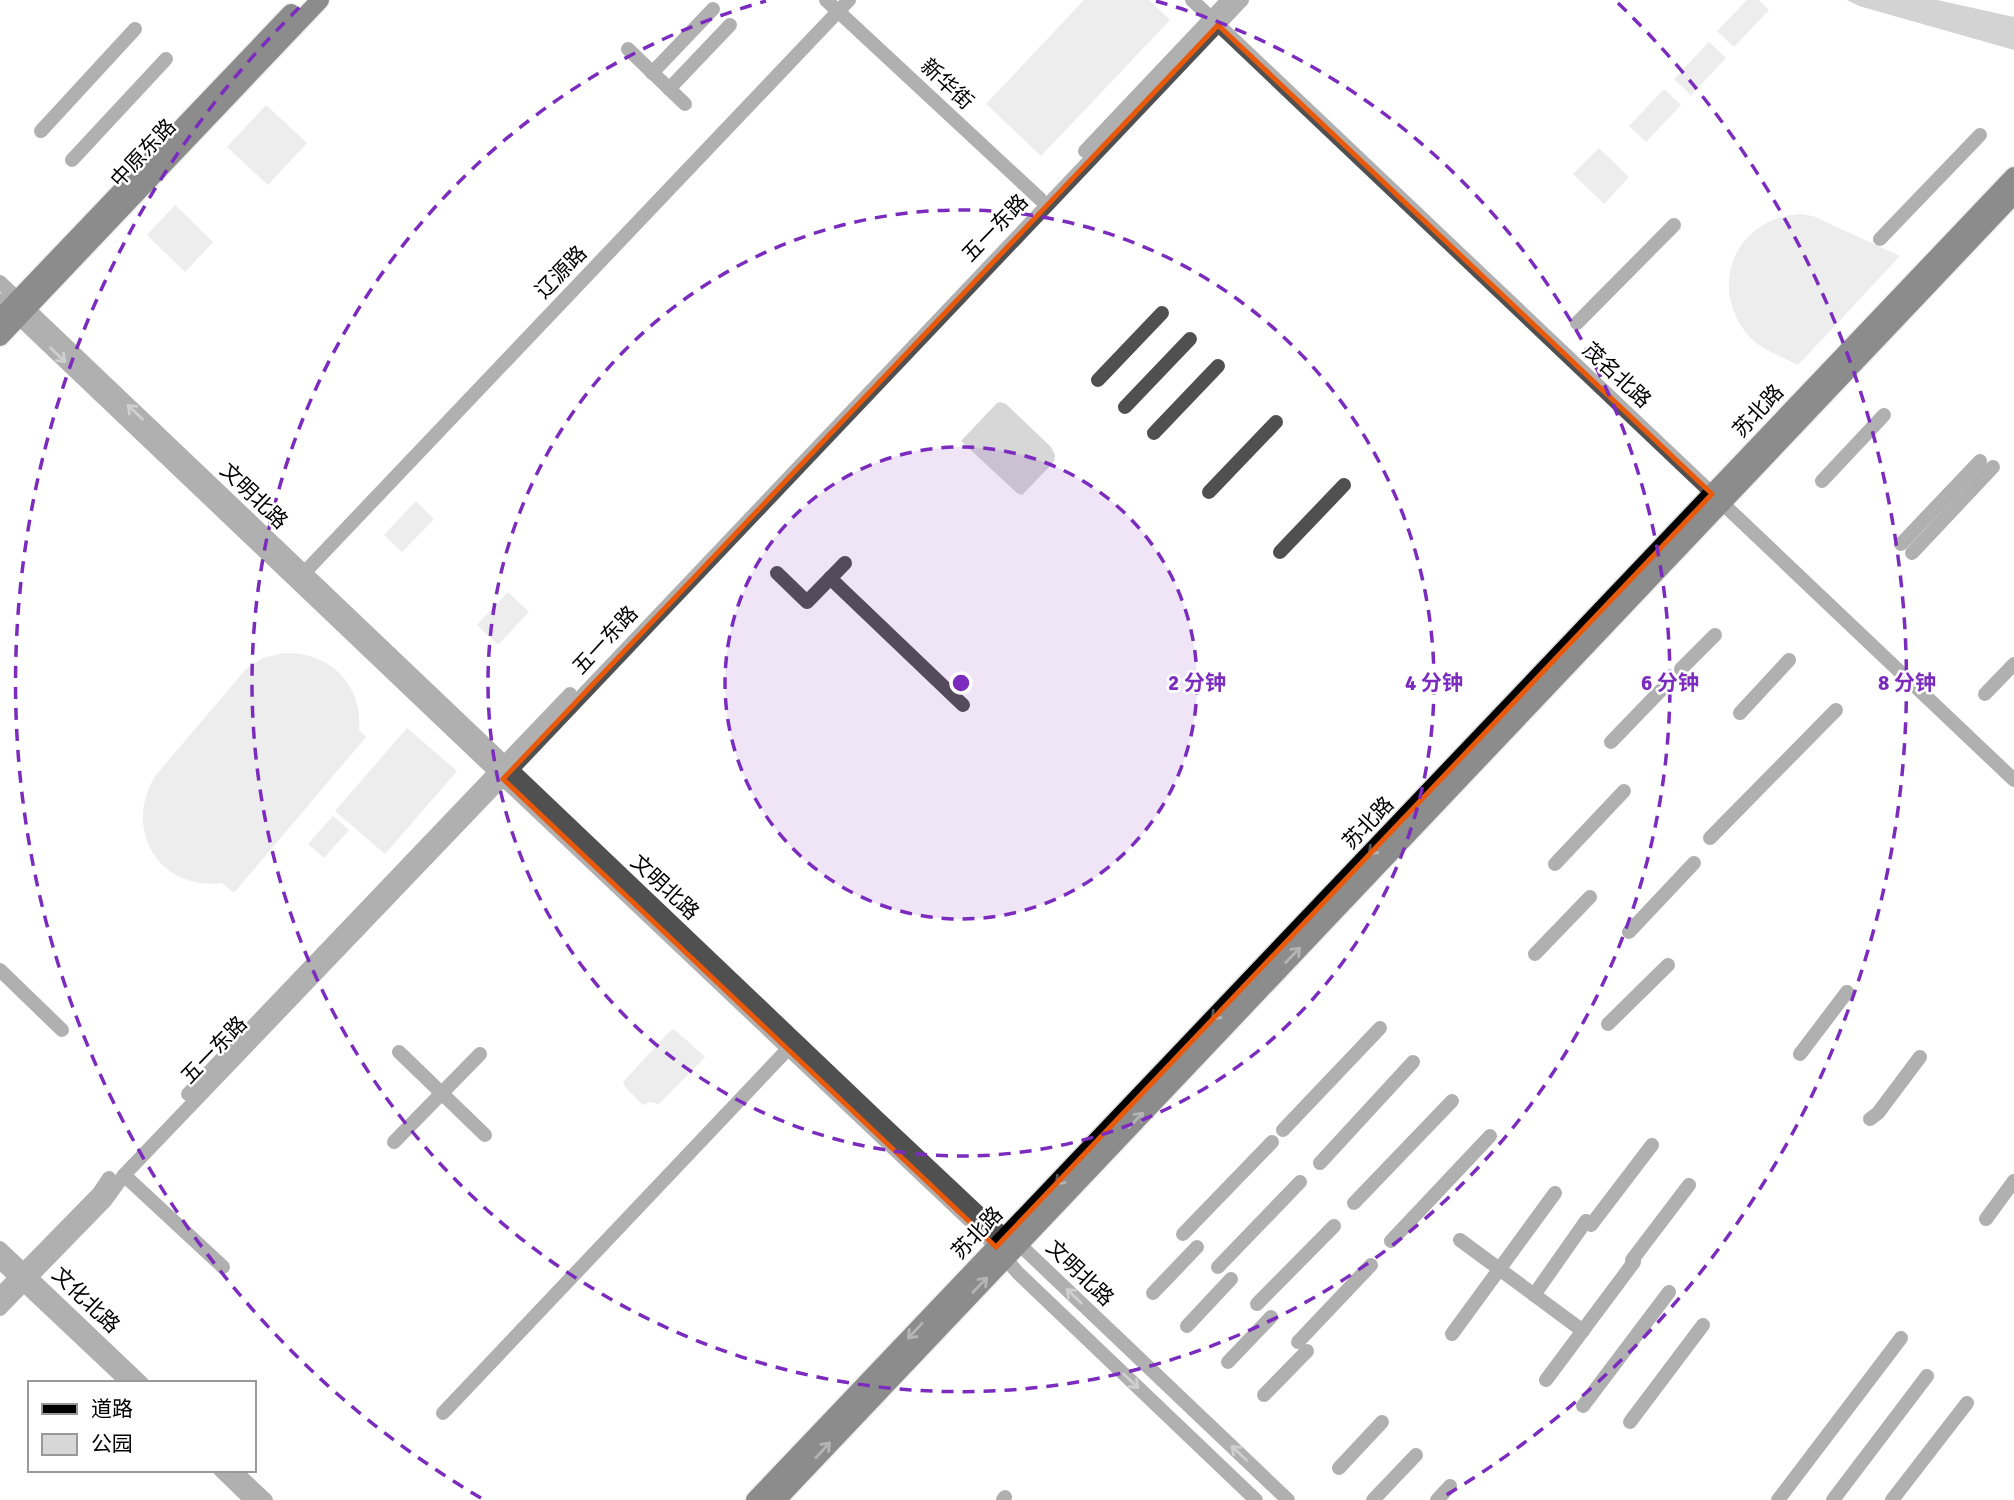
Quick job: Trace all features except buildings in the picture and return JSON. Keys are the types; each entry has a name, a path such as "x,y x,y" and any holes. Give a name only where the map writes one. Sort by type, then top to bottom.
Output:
{"main road":[{"name":"中原东路","path":"0,337 12,309 303,0"},
{"name":"中原东路","path":"12,309 320,0"},
{"name":"苏北路","path":"1717,499 2014,176"},
{"name":"苏北路","path":"755,1500 1007,1246 1717,499 2014,195"},
{"name":"苏北路","path":"776,1500 1007,1246"}],"street":[{"name":"新华街","path":"826,0 1040,199"},
{"name":"辽源路","path":"304,573 849,0"},
{"name":"茂名北路","path":"1192,0 2014,780"},
{"name":"五一东路","path":"0,1309 24,1277 99,1193 114,1171 503,771 1214,21 1228,0"},
{"name":"五一东路","path":"0,1294 24,1277 106,1200 124,1175 1040,199 1214,21 1242,0"},
{"path":"652,73 713,9"},
{"path":"669,89 730,25"},
{"path":"41,131 135,29"},
{"path":"628,49 685,104"},
{"path":"72,160 166,59"},
{"path":"1880,239 1980,135"},
{"path":"1577,323 1674,225"},
{"path":"0,282 12,309"},
{"name":"文明北路","path":"12,309 304,573 788,1049 1288,1500"},
{"name":"文明北路","path":"12,309 503,771 916,1153 1007,1246 1018,1273 1256,1500"},
{"path":"1098,380 1162,313"},
{"path":"1125,407 1190,339"},
{"path":"1154,433 1218,366"},
{"path":"1822,481 1884,415"},
{"path":"1209,492 1276,422"},
{"path":"1906,549 1987,464"},
{"path":"1280,552 1343,485"},
{"path":"777,573 807,602 845,563"},
{"path":"830,578 963,705"},
{"path":"1681,669 1715,635"},
{"path":"1740,713 1789,660"},
{"path":"1984,694 2014,664"},
{"path":"1611,742 1667,684"},
{"path":"1710,838 1836,710"},
{"path":"1555,864 1624,791"},
{"path":"1629,932 1694,863"},
{"path":"1535,954 1590,897"},
{"path":"1608,1024 1668,965"},
{"path":"0,970 62,1030"},
{"path":"1800,1054 1847,992"},
{"path":"1283,1130 1380,1028"},
{"path":"443,1413 788,1049"},
{"path":"399,1052 485,1135"},
{"path":"394,1142 480,1055"},
{"path":"1870,1119 1878,1113 1920,1057"},
{"path":"1320,1163 1413,1062"},
{"path":"1354,1203 1452,1101"},
{"path":"1391,1241 1490,1136"},
{"path":"1183,1234 1272,1142"},
{"path":"1534,1295 1652,1145"},
{"path":"124,1175 223,1267"},
{"path":"1986,1219 2014,1181"},
{"path":"1218,1267 1300,1182"},
{"path":"1546,1380 1689,1185"},
{"path":"1452,1334 1555,1193"},
{"path":"1257,1304 1334,1226"},
{"path":"1460,1240 1583,1331"},
{"path":"1153,1293 1197,1247"},
{"name":"文化北路","path":"0,1248 24,1277 126,1381"},
{"name":"文化北路","path":"0,1262 24,1277 140,1381"},
{"path":"1264,1395 1371,1265"},
{"path":"1187,1326 1231,1279"},
{"path":"1583,1406 1670,1292"},
{"path":"1228,1362 1271,1317"},
{"path":"1630,1422 1703,1325"},
{"path":"1778,1500 1901,1338"},
{"path":"1833,1500 1927,1376"},
{"path":"1892,1500 1966,1403"},
{"path":"1339,1468 1382,1422"},
{"path":"1373,1500 1416,1455"},
{"path":"222,1472 251,1500"},
{"path":"236,1472 266,1500"},
{"path":"1437,1500 1450,1486"}],"highlighted area":[{"path":"1218,25 1712,494 996,1247 503,779"}],"green space":[{"path":"1084,0 1149,0 1170,20 1041,156 986,104"},
{"path":"1747,0 1759,0 1769,10 1734,47 1717,31"},
{"path":"1709,42 1726,58 1691,95 1674,79"},
{"path":"1664,89 1681,105 1646,142 1629,126"},
{"path":"266,105 307,143 268,185 227,147"},
{"path":"1599,148 1629,177 1604,204 1573,174"},
{"path":"175,205 213,242 185,272 147,235"},
{"path":"1800,214 1813,216 1900,256 1798,365 1764,348 1747,334 1735,315 1730,295 1730,275 1735,257 1745,241 1760,227 1778,218"},
{"path":"1000,402 1006,404 1051,447 1055,455 1054,462 1022,495 961,441"},
{"path":"416,501 434,519 402,552 384,535"},
{"path":"508,592 529,612 498,645 477,625"},
{"path":"283,653 315,658 340,674 355,698 359,713 359,730 366,737 234,893 222,883 199,883 180,877 164,866 152,852 145,835 143,815 146,795 156,775 246,669 263,658"},
{"path":"407,728 457,771 385,854 335,811"},
{"path":"333,816 349,830 324,858 308,844"},
{"path":"674,1029 705,1057 659,1104 649,1102 643,1105 623,1082"}],"shaded area":[{"path":"1847,0 1937,0 2014,17 2014,50 1859,6"}]}
